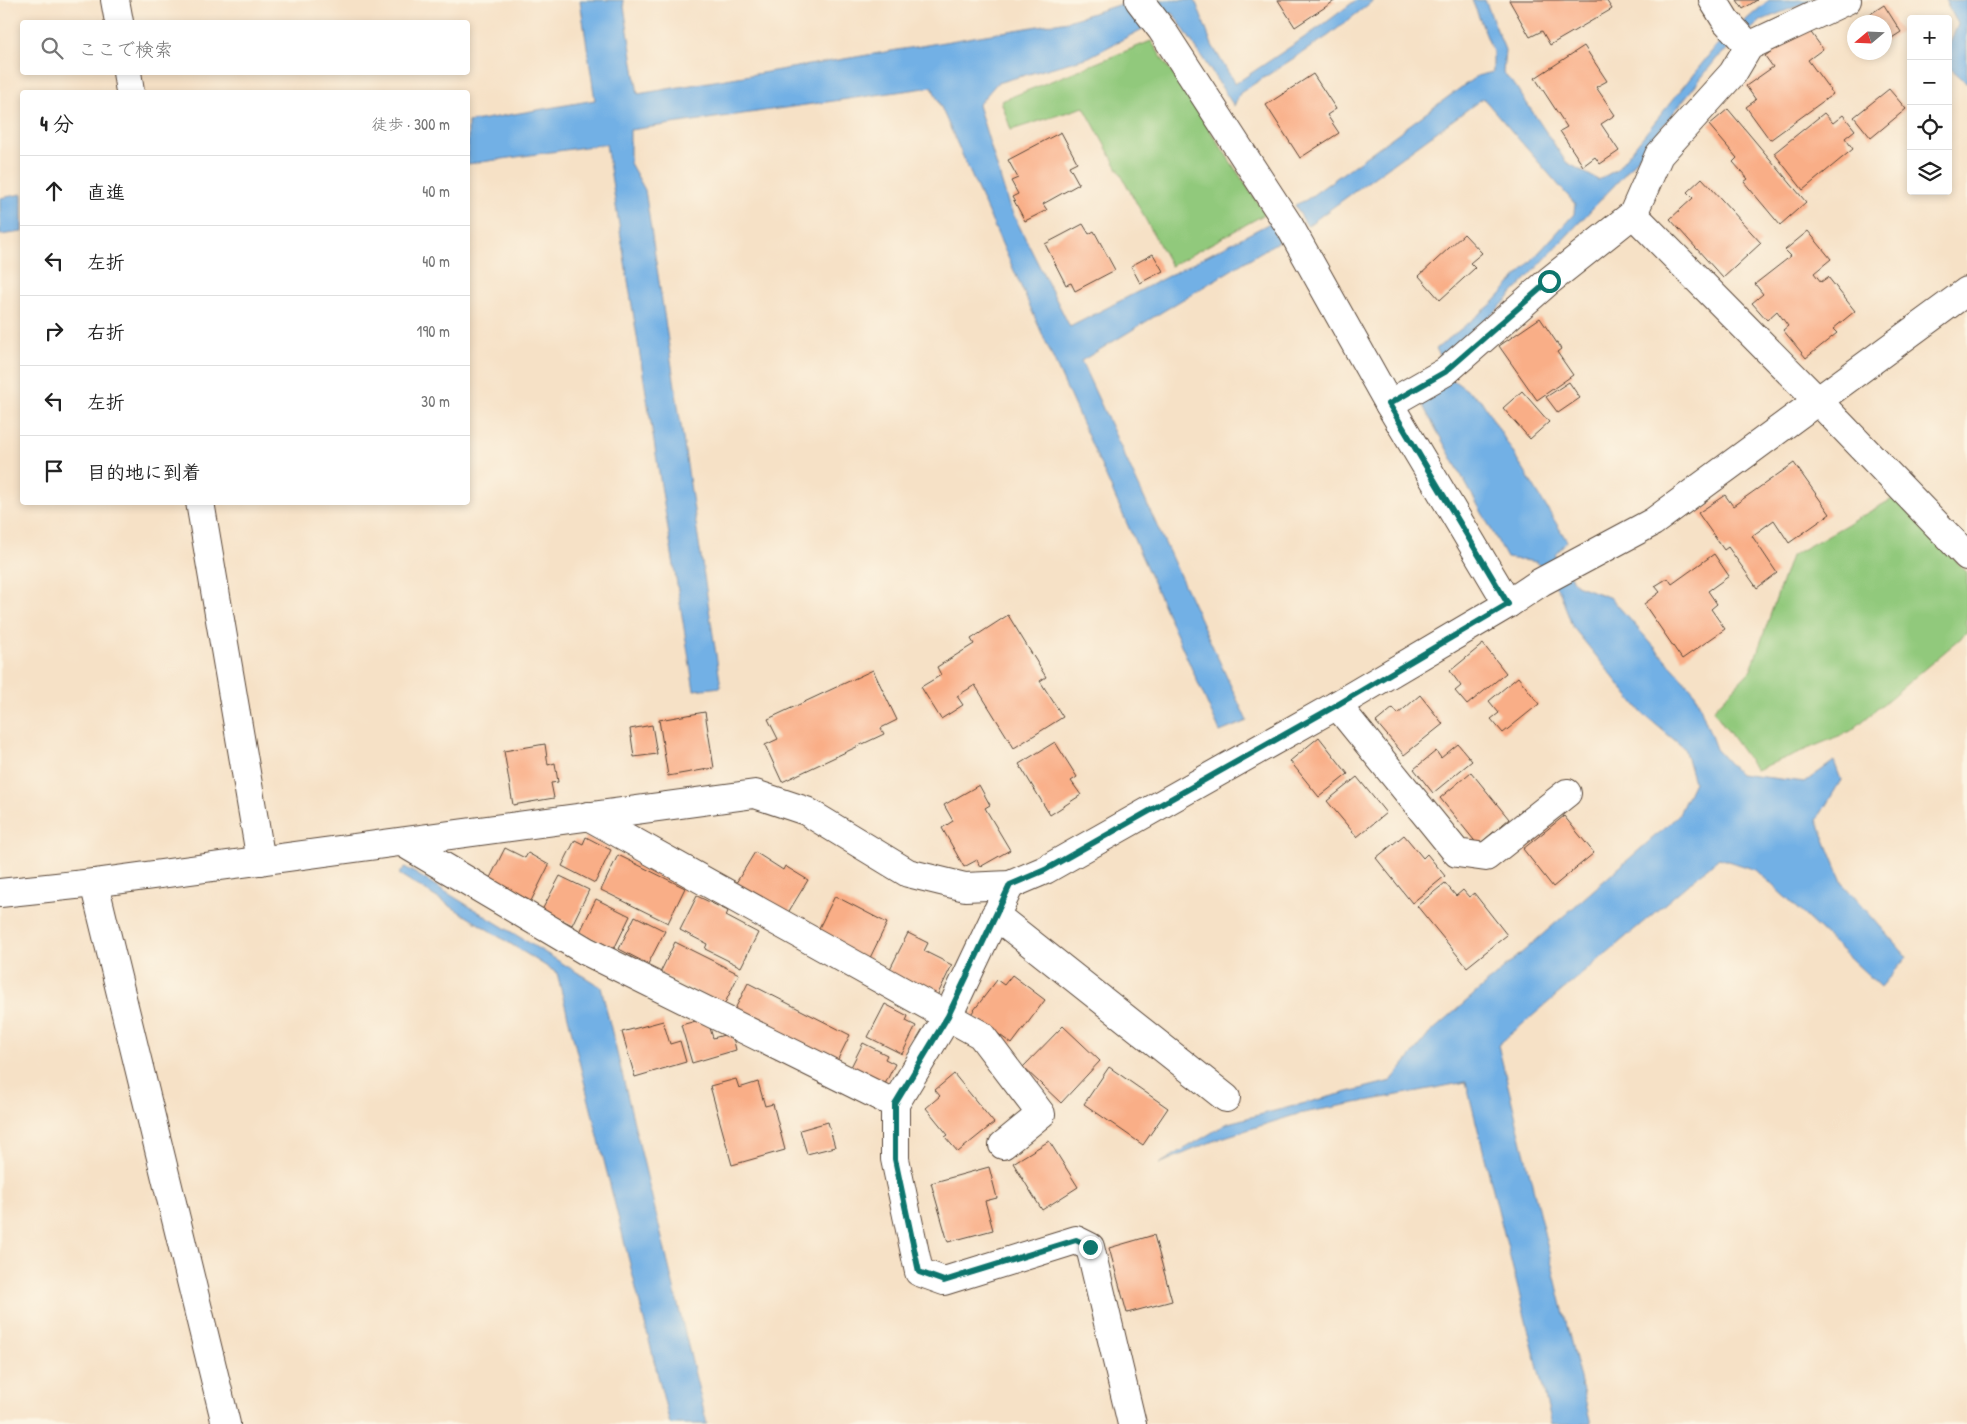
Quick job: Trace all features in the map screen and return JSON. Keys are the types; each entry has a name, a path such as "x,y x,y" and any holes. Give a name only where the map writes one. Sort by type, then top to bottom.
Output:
{"street":[{"path":"115,0 119,20"},
{"path":"1139,0 1162,30 1290,227 1389,404 1508,604"},
{"path":"1389,404 1445,372 1549,281 1633,214 1659,155 1733,73 1749,46 1846,0"},
{"path":"1719,10 1749,46"},
{"path":"127,75 130,90"},
{"path":"1633,214 1818,400 1967,556"},
{"path":"0,893 94,883 756,794 806,811 908,873 965,887 1010,885 1045,870 1337,705 1508,604 1541,582 1654,522 1967,291"},
{"path":"201,505 261,861"},
{"path":"1337,705 1458,853 1486,857 1567,793"},
{"path":"588,816 981,1035 1041,1114 1003,1145"},
{"path":"402,842 586,951 895,1104"},
{"path":"94,883 226,1424"},
{"path":"1010,885 948,1016 895,1104 895,1159 919,1272 944,1281 1076,1240 1090,1247 1132,1424"},
{"path":"995,914 1226,1098"}],"green space":[{"path":"1151,41 1265,214 1171,266 1084,107 1011,130 1001,101"},
{"path":"1894,498 1967,572 1967,633 1851,731 1756,770 1713,710 1751,670 1791,556"}],"water":[{"path":"580,0 623,0 638,94 1068,21 1129,0 1195,0 1212,45 1235,84 1320,27 1356,0 1374,0 1328,36 1240,93 1234,106 1173,13 1089,57 997,83 978,105 1009,206 1070,327 1270,223 1279,241 1081,361 1247,721 1220,732 932,87 630,130 630,163 645,190 721,687 694,690 606,144 470,164 470,122 595,100"},
{"path":"1472,0 1485,0 1505,50 1503,73 1514,84 1566,162 1598,180 1616,170 1717,45 1769,0 1813,0 1762,20 1717,58 1623,176 1498,309 1441,357 1436,349 1492,304 1574,214 1575,204 1483,98 1307,226 1295,205 1306,200 1477,76 1493,72 1493,52"},
{"path":"1945,0 1967,0 1967,83 1952,70 1952,38 1958,24"},
{"path":"20,194 20,232 0,235 0,198"},
{"path":"1450,378 1481,400 1567,541 1555,554 1576,585 1611,598 1695,693 1716,749 1739,774 1805,782 1834,761 1841,780 1817,820 1843,884 1907,957 1881,987 1756,870 1719,858 1498,1045 1591,1424 1552,1424 1466,1082 1298,1114 1218,1139 1159,1164 1228,1123 1391,1081 1430,1033 1678,816 1694,782 1684,748 1642,713 1572,626 1560,592 1537,562 1507,558 1422,404"},
{"path":"405,867 601,987 707,1424 670,1424 557,973 399,874"}],"building":[{"path":"1278,0 1336,0 1295,27"},
{"path":"1509,0 1606,0 1612,9 1550,45 1542,31 1530,37"},
{"path":"1737,0 1757,0 1743,9"},
{"path":"1884,5 1890,15 1869,15"},
{"path":"1892,18 1901,32 1892,38"},
{"path":"1800,30 1809,30 1823,49 1808,60 1833,94 1770,140 1746,107 1756,100 1746,86 1773,67 1765,56"},
{"path":"1584,46 1607,81 1596,87 1615,115 1601,124 1619,151 1600,164 1595,157 1583,166 1560,131 1567,127 1535,78"},
{"path":"1313,74 1336,109 1327,115 1339,133 1300,158 1266,105"},
{"path":"1889,89 1906,109 1871,138 1854,117"},
{"path":"1728,109 1806,202 1780,225 1744,182 1748,179 1733,162 1737,158 1709,125"},
{"path":"1824,113 1833,123 1843,115 1855,130 1845,138 1853,149 1803,190 1774,153"},
{"path":"1061,132 1077,162 1069,166 1079,184 1043,204 1047,210 1025,221 1012,197 1018,194 1011,181 1018,178 1008,160"},
{"path":"1702,178 1761,243 1723,278 1670,219 1693,198 1687,192"},
{"path":"1083,224 1089,234 1094,231 1115,270 1075,291 1071,283 1066,285 1045,244"},
{"path":"1808,231 1831,259 1814,273 1821,282 1828,277 1855,311 1833,329 1837,333 1806,358 1783,330 1788,326 1777,311 1767,320 1752,303 1763,294 1755,284 1791,256 1785,250"},
{"path":"1464,234 1482,253 1470,263 1475,268 1440,300 1419,276"},
{"path":"1153,254 1163,271 1140,283 1131,266"},
{"path":"1540,318 1561,349 1557,352 1573,375 1537,400 1499,346"},
{"path":"1569,382 1580,398 1558,413 1546,397"},
{"path":"1522,391 1549,422 1530,439 1503,408"},
{"path":"1794,463 1830,514 1789,543 1774,520 1752,536 1777,573 1757,588 1728,547 1724,550 1698,513 1725,495 1733,506"},
{"path":"1714,554 1729,576 1708,591 1717,604 1711,609 1725,629 1682,659 1644,604 1660,592 1655,586 1668,578 1672,584"},
{"path":"1008,615 1046,677 1040,681 1063,717 1014,748 975,685 957,696 963,705 941,719 921,687 941,675 937,667 974,644 971,639"},
{"path":"1483,644 1506,673 1467,705 1455,691 1461,686 1450,671"},
{"path":"873,670 897,720 881,728 884,734 782,782 765,745 778,739 768,719"},
{"path":"1518,677 1539,704 1503,733 1491,719 1499,713 1489,701"},
{"path":"1420,695 1443,724 1404,755 1376,722 1393,708 1398,714"},
{"path":"705,712 714,768 668,776 659,720"},
{"path":"652,725 657,754 634,757 630,729"},
{"path":"1319,737 1348,774 1319,797 1290,761"},
{"path":"1055,742 1077,777 1071,781 1081,795 1050,815 1019,764"},
{"path":"545,744 548,765 555,763 558,782 551,783 554,798 513,805 504,751"},
{"path":"1458,744 1472,761 1433,793 1414,769 1436,751 1441,758"},
{"path":"1471,772 1509,819 1478,845 1440,798"},
{"path":"1357,777 1386,813 1357,837 1327,801"},
{"path":"979,785 990,805 985,808 1010,850 980,867 977,860 964,867 942,828 953,821 944,805"},
{"path":"1564,816 1594,853 1553,887 1523,849"},
{"path":"1404,835 1423,858 1427,854 1445,876 1412,903 1376,858"},
{"path":"586,837 611,850 595,883 562,866 575,840 583,844"},
{"path":"505,848 525,858 528,853 549,865 531,901 489,880"},
{"path":"755,852 783,870 785,866 808,880 786,916 736,883"},
{"path":"618,855 685,888 668,923 601,890"},
{"path":"560,876 589,890 572,925 542,910"},
{"path":"1445,883 1456,896 1463,890 1469,897 1474,893 1507,935 1467,967 1417,906"},
{"path":"697,896 728,911 726,916 758,933 741,967 705,949 707,944 680,930"},
{"path":"835,896 887,923 868,962 815,936"},
{"path":"596,899 630,916 614,949 580,932"},
{"path":"635,916 665,931 648,964 619,949"},
{"path":"908,933 928,943 924,951 952,965 936,998 888,973"},
{"path":"675,942 739,974 724,1005 660,973"},
{"path":"1012,975 1045,1000 1012,1044 971,1014 997,980 1004,985"},
{"path":"748,983 850,1035 834,1067 732,1015"},
{"path":"885,1004 908,1016 906,1021 916,1026 902,1054 868,1037"},
{"path":"707,1018 713,1038 732,1033 736,1050 692,1063 681,1025"},
{"path":"663,1021 670,1044 680,1041 686,1062 635,1077 622,1032"},
{"path":"1063,1026 1100,1061 1061,1103 1023,1067"},
{"path":"863,1043 887,1055 885,1059 895,1064 881,1092 847,1075"},
{"path":"1109,1067 1168,1108 1143,1145 1084,1104"},
{"path":"954,1074 994,1123 958,1152 945,1137 948,1135 926,1108 940,1096 935,1090"},
{"path":"736,1079 739,1088 758,1082 765,1106 773,1104 785,1150 732,1165 710,1086"},
{"path":"828,1122 835,1147 807,1154 800,1130"},
{"path":"1049,1141 1078,1187 1042,1210 1013,1163"},
{"path":"989,1167 997,1198 985,1201 993,1230 948,1242 931,1183"},
{"path":"1154,1235 1172,1301 1127,1313 1109,1248"}],"route":[{"path":"1090,1247 1076,1240 944,1281 919,1272 895,1159 895,1104 948,1016 1010,885 1045,870 1337,705 1508,604 1389,404 1445,372 1509,318 1549,281"}]}
